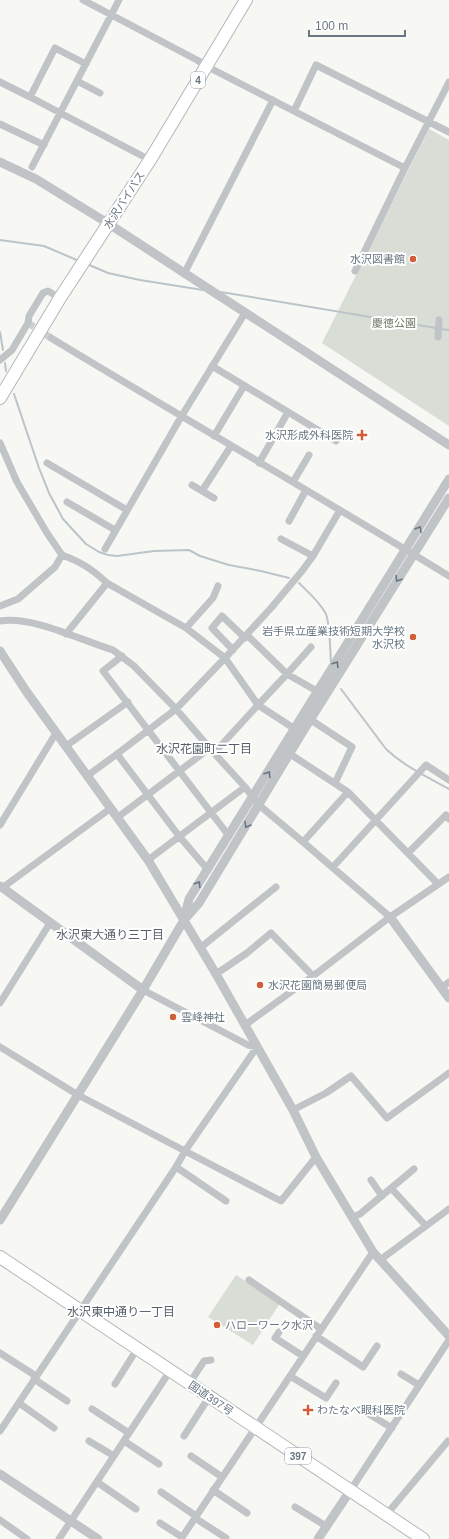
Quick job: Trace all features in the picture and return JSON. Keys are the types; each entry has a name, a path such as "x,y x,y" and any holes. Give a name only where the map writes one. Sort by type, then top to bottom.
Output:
{"highway":[{"name":"水沢バイパス","path":"0,398 60,298 150,160 246,0"},
{"name":"国道397号","path":"0,1258 423,1539"}],"street":[{"path":"83,0 206,66 405,168"},
{"path":"32,167 119,0"},
{"path":"30,98 55,48 86,64"},
{"path":"294,111 316,65 449,132"},
{"path":"78,81 100,93"},
{"path":"0,82 150,160"},
{"path":"355,271 449,82"},
{"path":"184,274 272,100"},
{"path":"0,124 44,145"},
{"path":"0,162 47,186 108,224 449,445"},
{"path":"0,360 12,350 28,324 29,316 43,293 48,291 60,298"},
{"path":"105,548 181,417 245,312"},
{"path":"438,335 439,322"},
{"path":"51,338 449,576"},
{"path":"212,366 336,441"},
{"path":"214,436 244,386"},
{"path":"259,463 288,412"},
{"path":"0,443 17,482 47,533 62,555 83,563 107,583 186,628 225,658 258,705 299,731"},
{"path":"202,492 231,446"},
{"path":"293,482 309,455"},
{"path":"47,463 127,510"},
{"path":"0,1220 143,990 184,920 199,903 256,801 410,552 449,479"},
{"path":"192,485 214,498"},
{"path":"289,521 306,490"},
{"path":"410,552 449,498"},
{"path":"67,502 115,530"},
{"path":"87,776 176,709 233,650 272,608 313,556 340,510"},
{"path":"281,539 313,556"},
{"path":"0,606 18,599 55,566 62,555"},
{"path":"66,634 107,583"},
{"path":"186,628 214,598 218,586"},
{"path":"233,650 212,628 222,616 287,674 322,694"},
{"path":"0,620 12,619 41,626 113,650 134,666 176,709 256,801 390,917 445,985 449,998"},
{"path":"118,817 180,771 212,751 258,705 311,647"},
{"path":"0,651 26,691 148,860 216,974 293,1110 316,1157 373,1252 449,1336"},
{"path":"122,656 103,670 229,836"},
{"path":"184,920 189,899 229,836 290,754 299,731 311,720 322,694"},
{"path":"66,746 128,702"},
{"path":"311,720 352,747 335,783"},
{"path":"0,825 56,733"},
{"path":"117,754 179,836 208,870"},
{"path":"290,754 348,792 438,884"},
{"path":"333,867 426,765 449,780"},
{"path":"148,860 245,787"},
{"path":"303,842 348,792"},
{"path":"111,808 1,887 143,990 248,1045 257,1046"},
{"path":"408,852 446,815 449,819"},
{"path":"245,1025 313,976 390,917 449,877"},
{"path":"200,948 276,886"},
{"path":"0,1003 50,923"},
{"path":"216,974 247,953 271,933 313,976"},
{"path":"0,1431 176,1167 185,1151 257,1046"},
{"path":"0,1047 78,1095 281,1201 316,1157"},
{"path":"293,1110 326,1093 351,1076 388,1118 449,1073"},
{"path":"176,1167 226,1201"},
{"path":"353,1218 360,1214 414,1169"},
{"path":"371,1180 382,1196"},
{"path":"391,1188 426,1226"},
{"path":"380,1260 449,1208"},
{"path":"160,1523 182,1538 373,1252"},
{"path":"249,1280 321,1329"},
{"path":"279,1332 275,1338 303,1356"},
{"path":"316,1336 363,1367 377,1346"},
{"path":"318,1539 449,1340"},
{"path":"115,1384 137,1349"},
{"path":"0,1353 67,1400"},
{"path":"189,1384 204,1361 211,1360"},
{"path":"59,1539 170,1371"},
{"path":"401,1374 419,1385"},
{"path":"290,1376 326,1398 336,1383"},
{"path":"184,1436 209,1397"},
{"path":"19,1403 54,1428"},
{"path":"359,1408 392,1428"},
{"path":"92,1409 129,1433"},
{"path":"89,1441 114,1456"},
{"path":"124,1441 159,1464"},
{"path":"386,1515 448,1441"},
{"path":"191,1456 222,1477"},
{"path":"0,1474 98,1539"},
{"path":"97,1482 136,1509"},
{"path":"213,1490 247,1513"},
{"path":"161,1492 226,1538"},
{"path":"295,1506 326,1526"},
{"path":"0,1520 27,1539"}],"green space":[{"name":"慶徳公園","path":"429,129 449,140 449,426 322,343"},
{"path":"236,1275 280,1303 253,1345 208,1317"}],"waterway":[{"path":"0,240 44,246 79,261"},
{"path":"87,264 108,273 140,280 203,290"},
{"path":"221,292 436,328"},
{"path":"440,329 449,330"},
{"path":"0,332 3,350"},
{"path":"5,363 6,371"},
{"path":"14,394 49,493 63,519 86,544 99,552 117,556 154,551 189,550 200,556 229,565 289,578"},
{"path":"299,583 317,601 326,614 329,631 331,662"},
{"path":"341,689 386,749 408,766 449,789"}],"tunnel":[{"path":"28,323 51,338"}],"place":[{"name":"水沢図書館","path":"413,259"},
{"name":"水沢形成外科医院","path":"362,435"},
{"name":"岩手県立産業技術短期大学校 水沢校","path":"413,637"},
{"name":"水沢花園簡易郵便局","path":"260,985"},
{"name":"雲峰神社","path":"173,1017"},
{"name":"ハローワーク水沢","path":"217,1325"},
{"name":"わたなべ眼科医院","path":"308,1410"}],"district":[{"name":"水沢花園町二丁目","path":"204,749"},
{"name":"水沢東大通り三丁目","path":"110,935"},
{"name":"水沢東中通り一丁目","path":"121,1312"}]}
